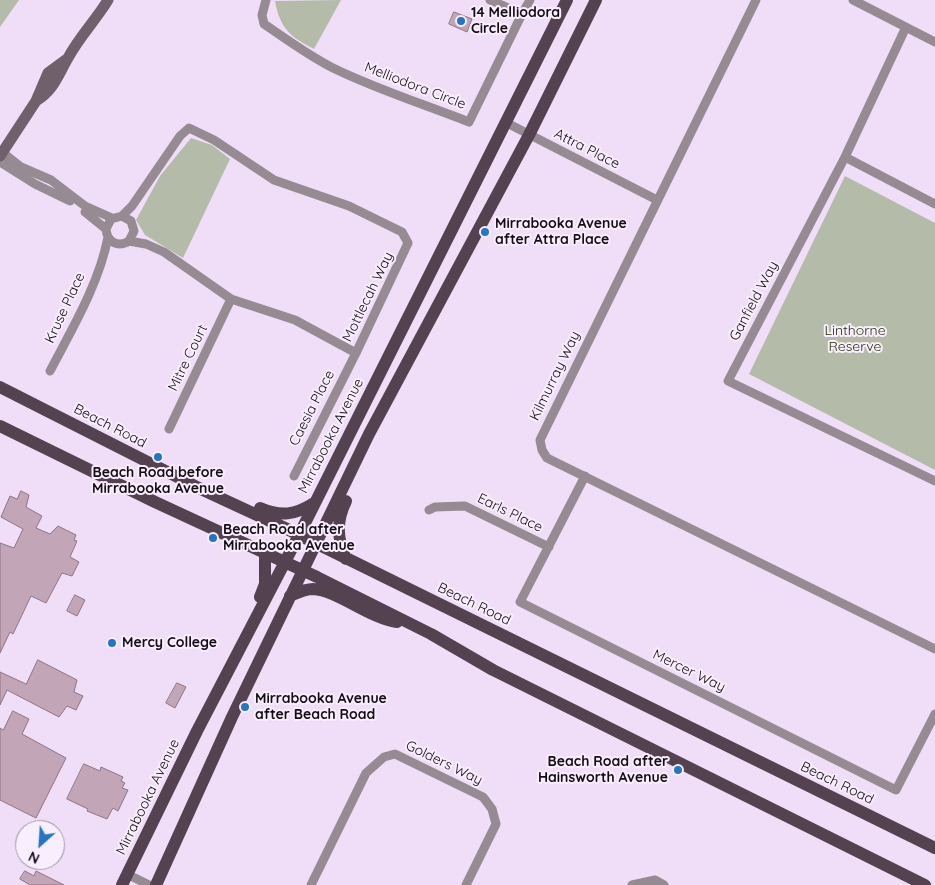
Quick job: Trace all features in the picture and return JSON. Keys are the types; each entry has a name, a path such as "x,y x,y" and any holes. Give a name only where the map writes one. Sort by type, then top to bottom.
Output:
{"main road":[{"name":"Mirrabooka Avenue","path":"124,880 567,0"},
{"path":"156,885 232,717 369,434 529,135 596,0"},
{"name":"Beach Road","path":"0,387 203,490 316,543 935,848"},
{"path":"0,426 155,502 265,551 431,634 493,670 925,885"},
{"path":"346,559 339,543 339,515 367,457 369,434"},
{"path":"203,490 231,496 273,514 290,515 314,504"},
{"path":"214,700 232,651 263,590 265,551"},
{"path":"290,596 306,590 321,590 383,620 411,624"}],"street":[{"path":"1,157 36,101 44,96 58,79 67,59 108,0"},
{"name":"Melliodora Circle","path":"266,0 262,15 264,24 301,49 332,67 364,82 469,122 522,14"},
{"path":"490,0 522,14 530,0"},
{"name":"Kilmurray Way","path":"756,0 540,440 542,450 547,458 935,649"},
{"path":"853,0 935,42"},
{"name":"Ganfield Way","path":"906,28 845,157 728,381 935,481"},
{"name":"Attra Place","path":"505,122 657,200"},
{"name":"Mottlecah Way","path":"119,244 129,241 146,244 164,252 231,299 295,320 356,353 406,251 408,243 402,232 349,206 274,180 214,140 189,128 180,136 132,206 122,216"},
{"path":"1,157 50,180 85,206 112,218 122,216 131,221"},
{"path":"1,157 34,184 67,199 107,233 113,243 119,244"},
{"path":"845,157 935,204"},
{"name":"Mottlecah Way","path":"132,206 131,221 134,231 146,244"},
{"path":"107,233 112,218"},
{"path":"129,241 134,231"},
{"name":"Kruse Place","path":"50,371 104,255 107,233"},
{"path":"104,255 119,244"},
{"name":"Mitre Court","path":"169,428 231,299"},
{"name":"Caesia Place","path":"294,476 356,353"},
{"name":"Mercer Way","path":"585,476 520,602 896,790 935,714"},
{"name":"Earls Place","path":"429,510 465,506 549,547"},
{"name":"Golders Way","path":"311,885 366,773 384,756 395,754 483,797 492,809 496,824 466,885"},
{"path":"124,880 150,885"},
{"path":"632,885 655,880 664,885"}],"green space":[{"path":"0,0 19,0 0,27"},
{"path":"341,0 314,49 287,31 280,18 275,1"},
{"path":"191,138 212,145 230,159 183,258 145,235 136,220 160,176"},
{"name":"Linthorne Reserve","path":"845,176 935,223 935,470 749,374"}],"building":[{"name":"14 Melliodora Circle","path":"454,12 472,19 467,32 449,24"},
{"path":"21,491 29,495 26,507 42,516 36,528 50,534 58,526 76,535 74,540 77,541 70,557 79,562 72,576 62,573 46,603 31,596 13,634 10,632 0,653 0,543 14,548 23,529 1,517 10,496 17,499"},
{"path":"75,595 85,600 77,616 67,611"},
{"path":"38,660 77,680 74,692 83,696 76,710 67,706 59,717 7,690 0,705 0,672 26,684"},
{"path":"177,683 186,687 175,708 166,703"},
{"path":"13,711 29,719 22,734 66,758 36,818 0,800 0,728 3,730"},
{"path":"84,764 100,771 101,767 123,777 121,781 125,783 122,788 128,790 118,811 113,808 107,819 87,811 88,809 67,799"},
{"path":"25,871 34,876 36,871 64,885 30,885 20,879"}],"place":[{"name":"14 Melliodora Circle","path":"461,21"},
{"name":"Mirrabooka Avenue after Attra Place","path":"485,232"},
{"name":"Beach Road before Mirrabooka Avenue","path":"158,457"},
{"name":"Beach Road after Mirrabooka Avenue","path":"213,538"},
{"name":"Mercy College","path":"112,643"},
{"name":"Mirrabooka Avenue after Beach Road","path":"245,707"},
{"name":"Beach Road after Hainsworth Avenue","path":"678,770"}]}
